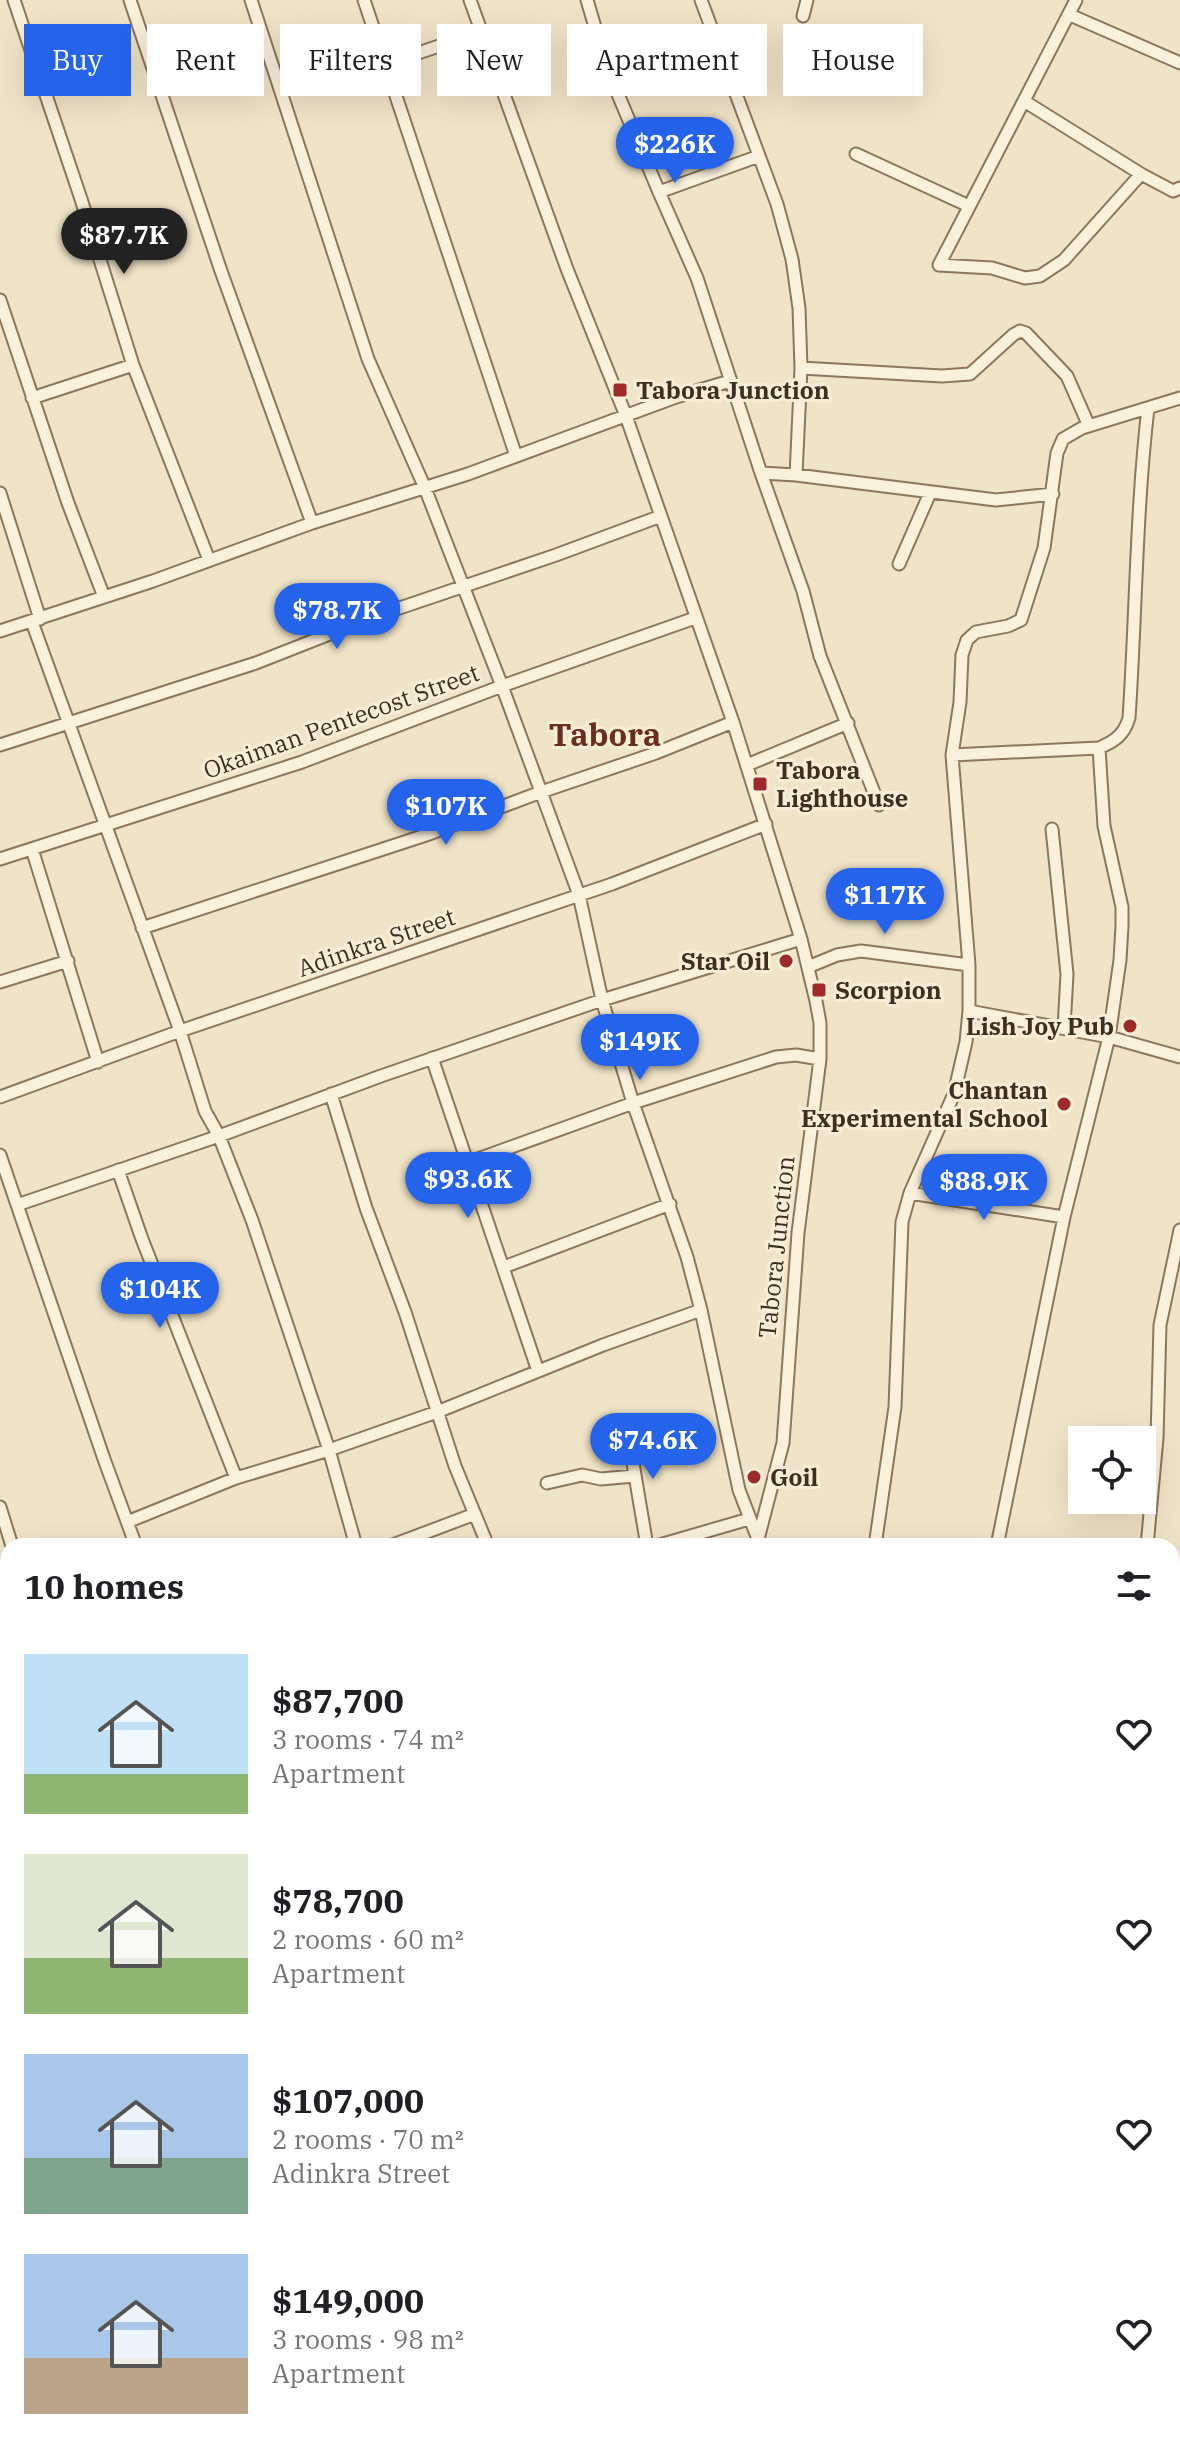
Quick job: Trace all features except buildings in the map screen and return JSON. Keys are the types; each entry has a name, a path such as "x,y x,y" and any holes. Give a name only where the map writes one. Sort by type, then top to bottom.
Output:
{"street":[{"path":"14,0 133,365 209,560"},
{"path":"130,0 221,271 312,523"},
{"path":"251,0 368,359 425,488 579,895 602,1000 633,1103 687,1257 739,1490 756,1538"},
{"path":"364,0 372,24"},
{"name":"Tabora Junction","path":"470,0 478,24"},
{"path":"587,0 607,68 697,278 803,591 820,656 879,805"},
{"path":"701,0 777,204 792,259 799,308 801,368 796,475"},
{"path":"803,16 807,0"},
{"path":"1076,0 939,265 992,268 1025,278 1040,276 1064,260 1141,174"},
{"path":"1070,15 1180,63"},
{"path":"396,96 516,456"},
{"name":"Tabora Junction","path":"503,96 567,269 626,416 733,722 801,939 820,1023 820,1059 798,1233 783,1443 759,1538"},
{"path":"1024,101 1141,174 1173,191 1180,188"},
{"path":"856,154 969,206"},
{"path":"659,192 759,156"},
{"path":"0,300 68,503 104,597"},
{"path":"801,368 942,376 970,374 1020,331 1026,333 1067,376 1089,426"},
{"path":"32,398 133,365"},
{"path":"0,631 312,523 425,488 676,397 730,381"},
{"path":"876,1538 895,1407 902,1222 910,1193 954,1094 966,1042 969,965 952,755 960,702 962,655 967,640 976,632 1008,626 1021,620 1044,548 1057,453 1063,439 1089,426 1180,398"},
{"path":"952,755 1099,748 1121,735 1129,718 1142,459 1148,408"},
{"path":"761,473 996,500 1053,494"},
{"path":"0,493 69,724 180,1031 205,1111 219,1136 268,1264 329,1450 354,1538"},
{"path":"899,564 930,493"},
{"path":"0,745 256,663 373,617 661,516"},
{"name":"Okaiman Pentecost Street","path":"0,859 302,762 502,686 695,618"},
{"path":"142,928 415,839 656,753 733,722"},
{"path":"747,765 848,723"},
{"path":"999,1538 1064,1217 1109,1037 1120,960 1122,907 1104,826 1099,748"},
{"name":"Adinkra Street","path":"0,1097 180,1031 579,895 766,824"},
{"path":"1052,829 1067,974 1064,1028"},
{"path":"32,849 98,1062"},
{"path":"17,1205 602,1000 801,939"},
{"path":"808,967 837,955 861,951 969,965"},
{"path":"0,982 68,961"},
{"path":"969,1011 1109,1037 1180,1057"},
{"path":"467,1163 633,1103 776,1057 796,1055 820,1059"},
{"path":"432,1058 538,1371"},
{"path":"331,1094 366,1208 485,1538"},
{"path":"0,1155 133,1538"},
{"path":"118,1170 236,1478"},
{"path":"910,1193 1064,1217"},
{"path":"504,1267 670,1204"},
{"path":"1148,1538 1157,1438 1160,1325 1180,1230"},
{"path":"127,1522 236,1478 329,1450 437,1412 701,1310"},
{"path":"626,1422 646,1538"},
{"path":"547,1483 582,1475 601,1479 634,1476"},
{"path":"0,1507 10,1538"},
{"path":"411,1538 475,1514"},
{"path":"684,1538 749,1519"}],"place":[{"name":"Tabora Junction","path":"620,390"},
{"name":"Tabora Lighthouse","path":"760,784"},
{"name":"Star Oil","path":"786,961"},
{"name":"Scorpion","path":"819,990"},
{"name":"Lish Joy Pub","path":"1130,1026"},
{"name":"Chantan Experimental School","path":"1064,1104"},
{"name":"Goil","path":"754,1477"}],"district":[{"name":"Tabora","path":"605,734"}]}
